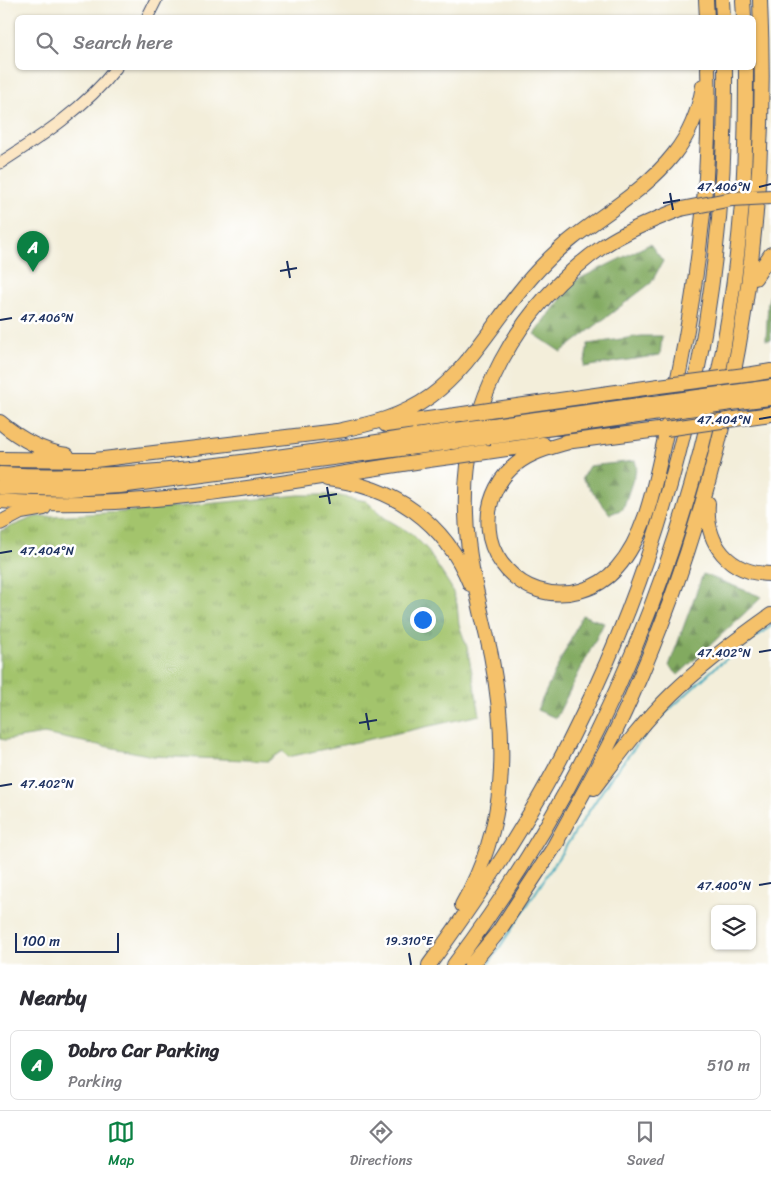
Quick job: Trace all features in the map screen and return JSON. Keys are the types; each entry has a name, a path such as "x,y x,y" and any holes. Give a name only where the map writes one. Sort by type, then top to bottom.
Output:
{"highway":[{"path":"706,0 707,15"},
{"path":"722,0 723,15"},
{"path":"743,0 744,15"},
{"path":"553,848 597,768 632,697 661,625 709,489 732,395 751,288 763,136 763,51 760,0"},
{"path":"766,0 771,30"},
{"path":"337,431 382,421 399,414 420,403 442,387 466,361 510,302 543,264 577,234 640,188 673,155 686,136 698,107 707,70"},
{"path":"572,441 538,451 515,464 497,486 488,514 491,541 504,566 529,586 554,593 584,590 602,581 617,569 638,532 653,487 683,359 696,281 706,179 707,70"},
{"path":"429,965 506,854 562,756 587,706 618,636 652,543 684,436 706,323 717,250 722,192 725,70"},
{"path":"454,965 522,866 582,763 622,679 671,552 706,430 728,317 742,204 746,70"},
{"path":"429,965 475,882 489,846 499,803 503,760 502,732 466,514 466,482 474,432 494,374 527,319 582,262 606,244 637,228 681,210 732,199 771,196"},
{"path":"751,288 762,264 771,254"},
{"path":"0,459 95,460 337,431 771,372"},
{"path":"748,396 771,387"},
{"path":"0,487 70,489 120,486 454,436 748,396 771,398"},
{"path":"0,501 106,503 162,498 771,414"},
{"path":"0,422 16,435 40,448 95,460"},
{"path":"0,474 71,475 169,469 454,436"},
{"path":"306,478 353,482 376,489 398,499 426,519 441,534 460,562 482,618"},
{"path":"709,489 707,513 709,530 721,553 738,567 750,572 771,574"},
{"path":"0,523 21,512 71,503"},
{"path":"471,965 499,931 553,848 606,772 648,719 688,679 771,614"}],"main road":[{"path":"148,15 156,0"},
{"path":"0,163 72,113 99,88 114,70"}],"green space":[{"path":"650,244 663,261 651,283 561,352 534,334 575,281"},
{"path":"771,291 771,340 766,340 768,302"},
{"path":"641,336 662,336 660,355 584,367 588,344"},
{"path":"635,461 637,467 623,509 610,514 582,478 589,466"},
{"path":"299,495 334,495 366,501 385,518 412,534 426,548 451,587 457,604 459,625 467,647 480,715 288,757 283,751 268,761 153,756 44,734 6,740 0,739 0,531 35,517 123,512"},
{"path":"703,574 762,597 678,675 669,666"},
{"path":"582,615 604,623 556,718 537,710"}],"waterway":[{"path":"488,965 612,776 640,741 659,719 717,666 771,626"}],"place":[{"name":"Dobro Car Parking","path":"33,272"}]}
